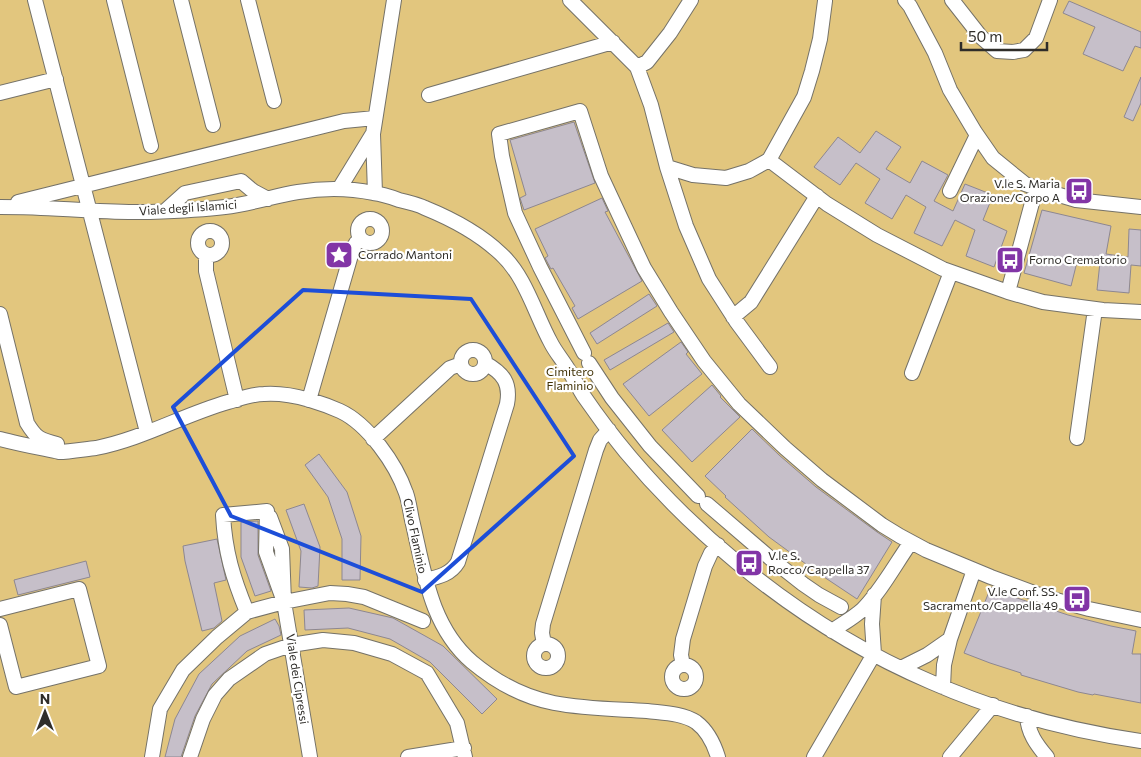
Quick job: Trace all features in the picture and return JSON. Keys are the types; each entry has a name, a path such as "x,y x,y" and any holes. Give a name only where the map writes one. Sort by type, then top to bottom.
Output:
{"lane":[{"path":"36,0 147,432"},
{"path":"114,0 151,146"},
{"path":"181,0 213,125"},
{"path":"248,0 274,101"},
{"path":"375,193 373,134 394,0"},
{"path":"570,0 637,66 651,105 667,167 686,226 709,279 733,317 770,367"},
{"path":"637,66 647,62 670,33 691,0"},
{"path":"667,167 693,175 726,178 748,171 769,160 804,97 820,40 825,0"},
{"path":"905,0 935,53 950,90 993,158 1025,184 1036,188 1076,200 1141,207"},
{"path":"952,0 981,37 997,51 1013,52 1024,50 1036,38 1050,0"},
{"path":"429,94 614,42"},
{"path":"0,93 56,79"},
{"path":"841,607 819,595 798,580 756,547 703,500 653,448 612,398 586,358 515,213 499,134 580,111 601,176 644,268 671,312 704,361 739,404 822,480 882,525 926,550 1056,600 1141,620"},
{"path":"0,207 344,121 375,118"},
{"path":"339,189 373,134"},
{"path":"950,191 977,135"},
{"path":"769,160 817,196 877,235 942,269 1043,302 1095,309 1141,312"},
{"path":"165,211 185,193 241,181 253,191 268,199"},
{"path":"1008,292 1036,188"},
{"name":"Viale degli Islamici","path":"0,207 147,212 227,207 300,192 339,189 375,193 423,207 459,224 484,240 503,256 514,270 550,342 583,394 636,462 701,530 783,597 832,630 874,654 943,687 1027,716 1089,732 1141,742"},
{"path":"733,317 750,302 817,196"},
{"path":"309,400 353,248 361,239"},
{"path":"206,255 206,271 236,400"},
{"path":"514,270 540,267"},
{"path":"912,373 951,272"},
{"path":"1077,438 1095,309"},
{"path":"0,314 27,423 27,432 21,435 0,432"},
{"path":"373,439 450,368 461,364 466,371 473,374 481,371 485,364 499,372 505,381 509,393 507,404 458,562 452,570 441,576 425,580"},
{"name":"Clivo Flaminio","path":"0,440 59,452 95,448 134,437 209,408 263,394 309,400 342,412 356,422 373,439 385,452 397,471 406,493 425,580 436,612 458,648 479,668 501,683 522,693 553,703 666,713 686,717 698,724 712,740 718,757"},
{"path":"27,423 36,436 47,442 83,449"},
{"path":"544,644 542,629 596,450 600,440 610,430"},
{"path":"636,462 653,448"},
{"name":"Viale dei Cipressi","path":"247,612 236,586 228,559 223,515 267,511 266,552 284,602 310,757"},
{"path":"832,630 862,610 911,542"},
{"path":"683,665 681,649 685,631 705,566 711,553 718,545"},
{"path":"943,687 944,665 950,639 974,570"},
{"path":"783,597 798,580"},
{"path":"0,610 79,590 99,666 16,687 0,625"},
{"path":"152,757 160,709 183,670 217,637 247,612 284,602 330,594 347,594 364,597 423,621"},
{"path":"814,757 874,654 872,624 874,595"},
{"path":"901,668 927,655 950,639"},
{"path":"190,757 203,719 215,695 229,679 265,654 291,645 323,640 354,643 392,654 427,673 457,723 464,752 408,757"},
{"path":"950,757 993,705"},
{"path":"1027,716 1031,736 1038,748 1047,757"}],"highlighted area":[{"path":"303,290 471,299 574,456 422,592 231,516 173,407"}],"green space":[{"name":"Cimitero Flaminio","path":"0,0 1141,0 1141,757 0,757"}],"building":[{"path":"1069,1 1141,32 1141,48 1135,46 1123,71 1083,54 1095,27 1063,13"},
{"path":"1141,77 1141,103 1133,121 1124,117"},
{"path":"574,122 595,183 524,210 520,198 526,195 510,140"},
{"path":"876,131 901,147 886,169 910,183 922,161 948,175 934,201 953,211 965,184 993,195 983,220 1007,231 994,267 966,256 975,230 955,220 942,246 914,233 926,207 906,195 892,219 865,203 880,179 856,163 840,185 814,167 838,137 860,153"},
{"path":"602,198 608,211 605,212 642,281 578,319 572,308 575,306 545,258 548,256 535,229"},
{"path":"1042,210 1111,226 1106,254 1128,257 1129,229 1141,230 1141,266 1131,265 1129,293 1097,290 1100,262 1078,258 1071,286 1024,273"},
{"path":"649,294 657,306 597,344 590,333"},
{"path":"668,323 674,332 610,370 604,360"},
{"path":"681,342 688,352 686,354 702,374 649,416 623,384"},
{"path":"712,385 720,397 740,417 692,462 662,430"},
{"path":"752,429 816,487 892,542 857,599 769,537 705,476"},
{"path":"319,454 347,492 361,536 360,580 342,580 342,539 328,497 305,465"},
{"path":"304,504 320,547 318,586 312,588 299,587 301,551 286,510"},
{"path":"258,521 258,555 271,591 255,596 241,557 241,522"},
{"path":"217,539 226,580 214,583 222,621 214,628 202,631 183,546"},
{"path":"86,561 90,577 18,595 14,580"},
{"path":"991,587 1005,594 1068,615 1136,631 1132,654 1141,654 1141,703 1078,692 1021,675 1021,673 964,653"},
{"path":"349,608 393,618 443,646 497,699 482,714 430,662 390,639 348,628 305,630 304,610"},
{"path":"275,619 281,635 247,651 212,684 195,716 181,757 165,757 175,719 199,674 240,636"}],"place":[{"name":"V.le S. Maria Orazione/Corpo A","path":"1079,191"},
{"name":"Corrado Mantoni","path":"339,255"},
{"name":"Forno Crematorio","path":"1010,260"},
{"name":"V.le S. Rocco/Cappella 37","path":"749,563"},
{"name":"V.le Conf. SS. Sacramento/Cappella 49","path":"1077,599"}]}
